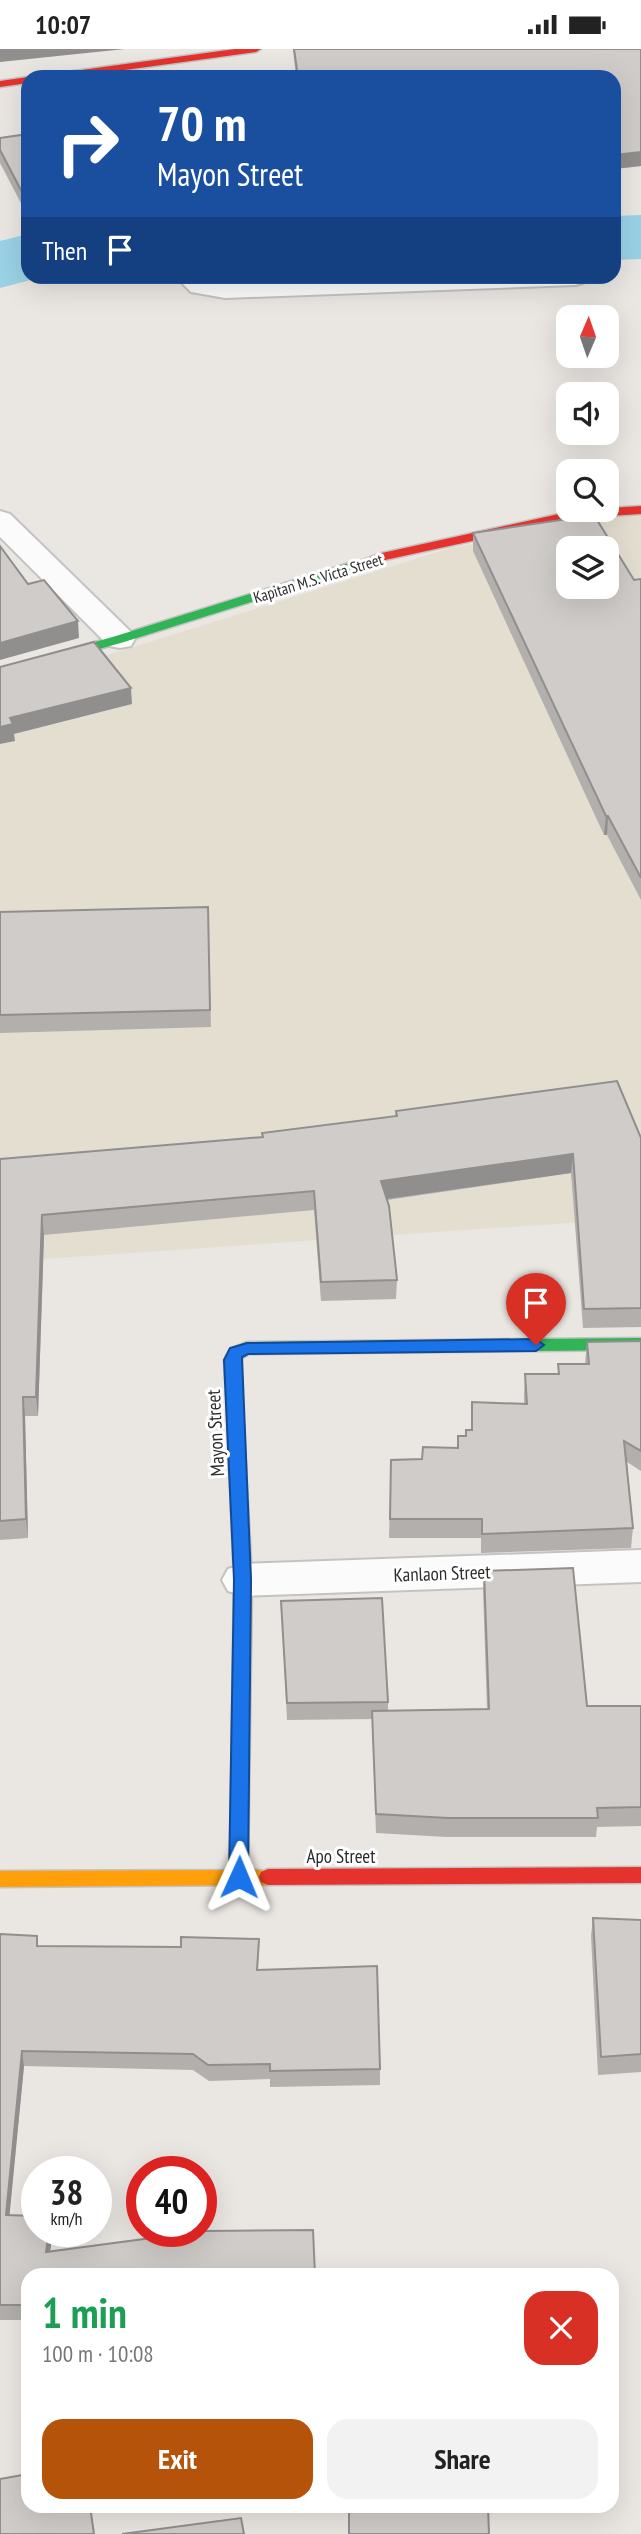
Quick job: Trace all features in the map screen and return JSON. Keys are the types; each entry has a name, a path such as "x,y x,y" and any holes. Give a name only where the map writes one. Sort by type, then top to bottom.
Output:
{"street":[{"path":"104,70 256,49"},
{"path":"0,84 21,81"},
{"name":"Kapitan M.S. Victa Street","path":"0,673 120,639 382,557 577,515 641,510"},
{"path":"0,520 120,639"},
{"name":"Mayon Street","path":"239,1877 243,1580 232,1360 236,1353 247,1348 641,1344"},
{"name":"Kanlaon Street","path":"243,1580 641,1566"},
{"name":"Apo Street","path":"0,1879 641,1875"}],"lane":[{"path":"195,284 225,291 413,284"}],"shaded area":[{"path":"641,512 641,1222 584,1222 0,1262 0,685 105,656 447,549 589,522 619,522 619,516"}],"building":[{"path":"294,49 641,49 641,152 621,154 621,70 297,70"},
{"path":"21,135 21,190 0,150 0,138"},
{"path":"556,521 598,522 607,536 556,536 556,599 619,599 619,556 634,580 641,579 641,878 606,816 473,533"},
{"path":"0,546 28,584 44,580 78,621 0,643"},
{"path":"94,642 131,688 10,718 13,724 0,727 0,667"},
{"path":"208,907 210,1010 0,1015 0,912"},
{"path":"617,1081 641,1138 641,1308 584,1309 573,1154 381,1181 389,1206 397,1280 321,1282 314,1191 42,1215 36,1397 23,1397 26,1519 0,1521 0,1159 263,1137 262,1133 397,1116 396,1111"},
{"path":"641,1341 641,1451 624,1441 633,1528 482,1534 482,1519 390,1519 391,1460 422,1459 423,1447 458,1448 458,1436 466,1436 466,1430 472,1430 472,1402 527,1404 525,1374 559,1374 558,1364 589,1364 587,1342"},
{"path":"573,1568 587,1706 641,1706 641,1807 597,1808 598,1818 448,1818 376,1814 372,1711 489,1709 484,1571"},
{"path":"382,1598 388,1702 287,1703 281,1601"},
{"path":"593,1918 641,1920 641,2054 601,2057"},
{"path":"0,1934 37,1936 37,1946 181,1947 181,1937 259,1939 257,1970 377,1966 380,2069 270,2071 270,2064 208,2065 193,2054 22,2051 6,2215 21,2215 21,2247 47,2247 46,2252 84,2247 112,2247 112,2243 126,2241 126,2247 217,2247 217,2231 313,2230 315,2268 21,2268 21,2305 0,2305"},
{"path":"21,2475 21,2513 91,2513 94,2534 0,2534 0,2479"},
{"path":"349,2513 488,2513 489,2534 349,2534"},
{"path":"241,2518 244,2534 122,2534"}],"waterway":[{"path":"621,238 641,237"},
{"path":"0,265 21,259"}],"traffic: fast":[{"path":"0,673 120,639 352,566"},
{"path":"235,1413 232,1360 236,1353 247,1348 641,1344"}],"traffic: slow":[{"path":"235,1413 243,1580 239,1877"},
{"path":"0,1879 268,1877"}],"traffic: jam":[{"path":"103,70 256,49"},
{"path":"0,84 21,81"},
{"path":"352,566 577,514 641,510"},
{"path":"268,1877 641,1875"}],"route":[{"path":"239,1877 243,1580 232,1360 236,1353 247,1348 536,1345"}]}
